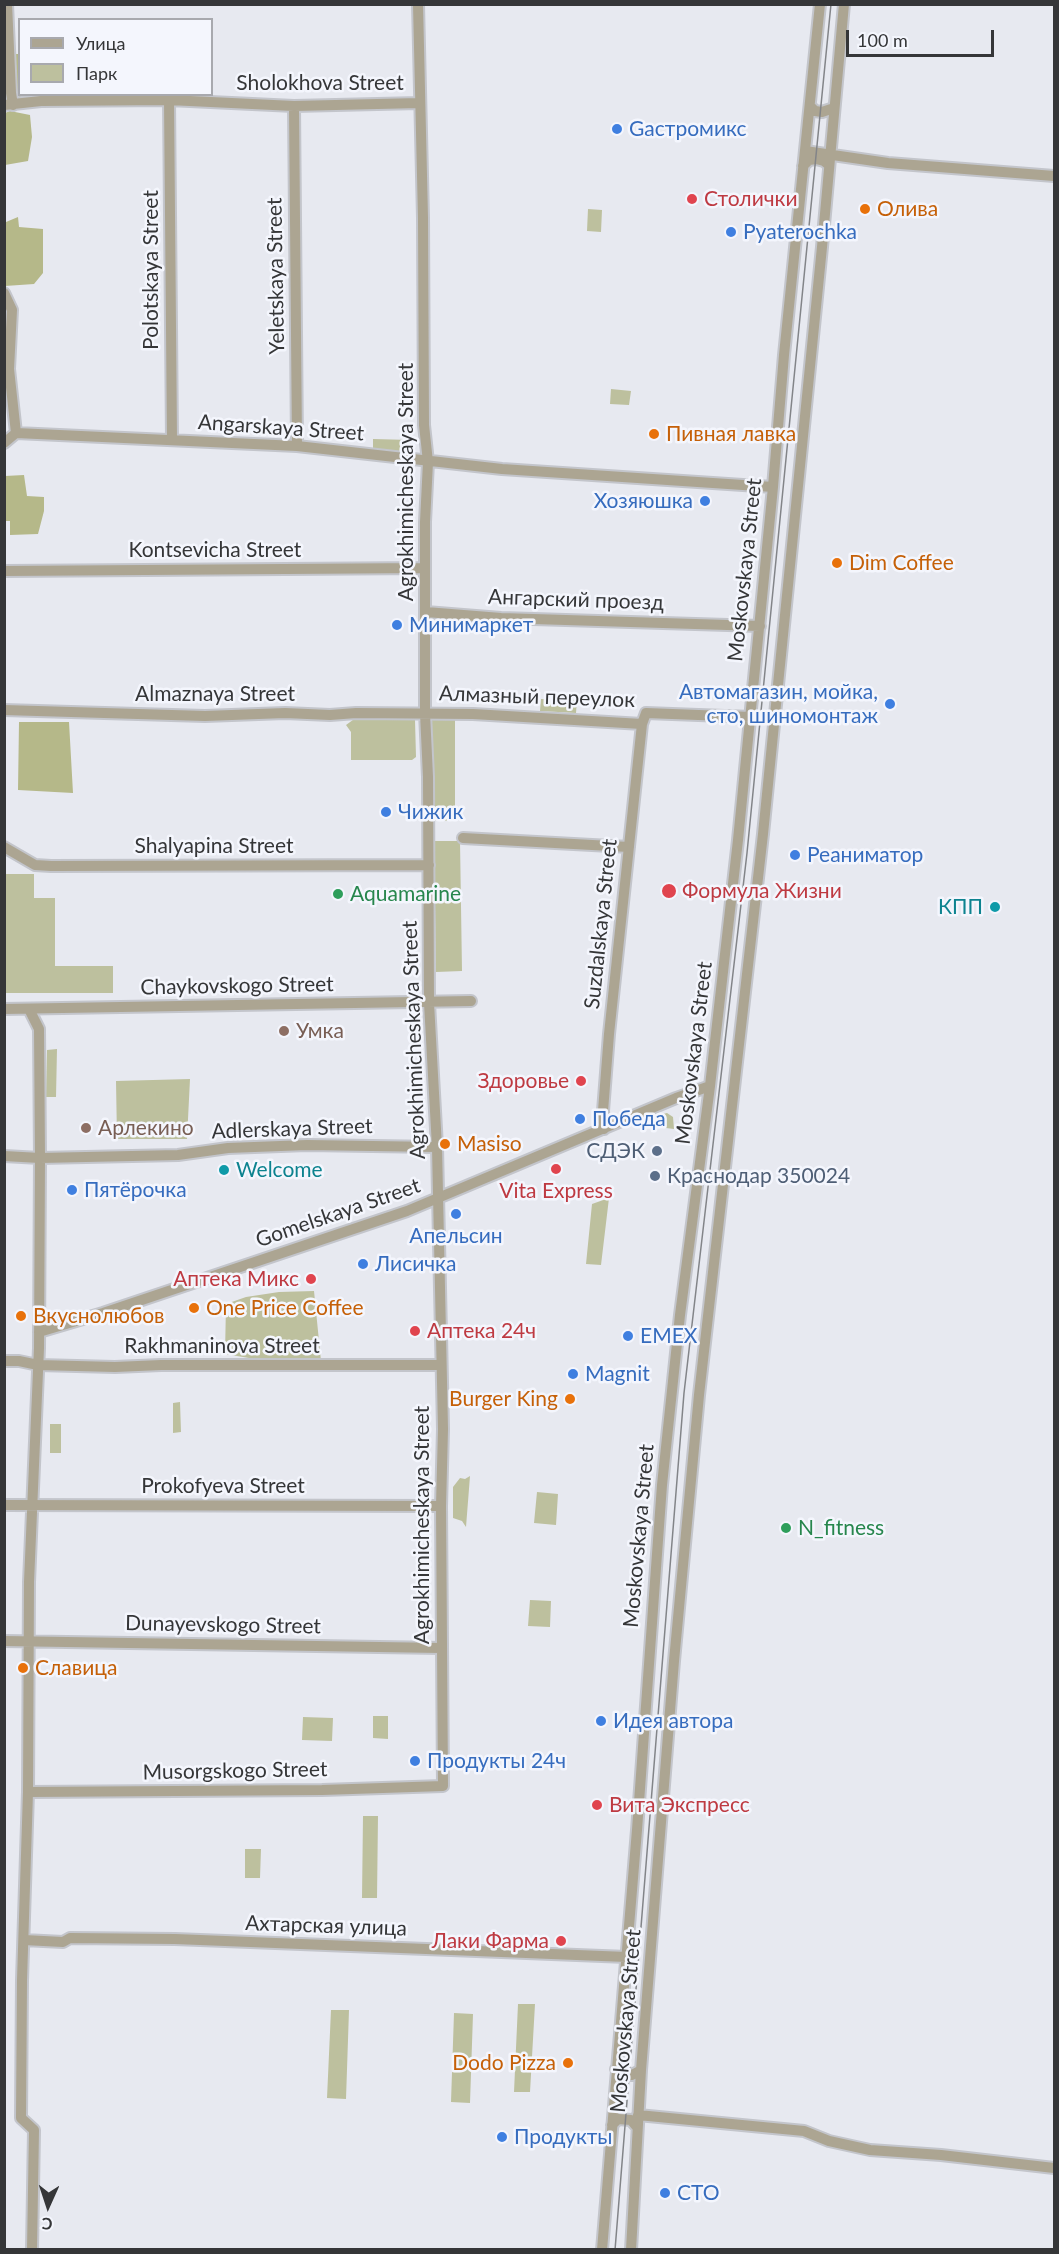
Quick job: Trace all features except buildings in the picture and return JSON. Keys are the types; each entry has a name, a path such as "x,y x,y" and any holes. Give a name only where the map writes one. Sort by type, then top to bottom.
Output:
{"street":[{"path":"7,4 9,105"},
{"name":"Agrokhimicheskaya Street","path":"418,4 423,218 424,425 428,462 425,522 425,713 428,777 429,1003 437,1148 443,1429 441,1506 443,1786"},
{"name":"Moskovskaya Street","path":"602,2250 627,1957 662,1485 680,1315 710,1086 760,626 780,394 820,4"},
{"name":"Moskovskaya Street","path":"631,2250 641,2070 674,1661 699,1395 766,805 844,4"},
{"name":"Sholokhova Street","path":"9,105 41,101 169,100 294,106 419,103"},
{"name":"Polotskaya Street","path":"169,100 172,440"},
{"name":"Yeletskaya Street","path":"294,106 297,446"},
{"path":"810,106 815,111 822,112 834,108"},
{"path":"805,151 888,163 1054,176"},
{"path":"803,166 809,160 816,159 829,165"},
{"path":"4,293 12,310 9,369 16,434 4,443"},
{"name":"Angarskaya Street","path":"16,434 297,446 502,469 773,487"},
{"name":"Kontsevicha Street","path":"4,571 425,568"},
{"name":"Ангарский проезд","path":"426,612 501,618 760,626"},
{"name":"Almaznaya Street","path":"4,710 205,716 285,713 330,715 425,713"},
{"name":"Алмазный переулок","path":"425,713 642,724 646,713 750,717"},
{"name":"Suzdalskaya Street","path":"604,1129 603,1111 609,1034 642,724"},
{"path":"463,838 629,847"},
{"name":"Shalyapina Street","path":"4,847 35,865 51,866 429,865"},
{"name":"Chaykovskogo Street","path":"4,1008 471,1001"},
{"path":"29,1009 39,1029 39,1332 28,1641 28,1792 22,1980 21,2118 34,2130 32,2250"},
{"name":"Gomelskaya Street","path":"39,1332 338,1235 437,1200 676,1098 710,1086"},
{"name":"Adlerskaya Street","path":"4,1156 40,1158 178,1155 228,1148 307,1145 437,1148"},
{"name":"Rakhmaninova Street","path":"4,1361 38,1365 441,1365"},
{"name":"Prokofyeva Street","path":"4,1505 441,1506"},
{"name":"Dunayevskogo Street","path":"4,1641 441,1648"},
{"name":"Musorgskogo Street","path":"28,1792 322,1790 443,1786"},
{"name":"Ахтарская улица","path":"24,1940 63,1942 70,1938 175,1940 627,1957"},
{"path":"616,2069 623,2074 632,2075 641,2070"},
{"path":"638,2115 804,2131 829,2141 870,2150 941,2155 1054,2168"},
{"path":"612,2125 618,2119 631,2120 637,2127"}],"green space":[{"path":"12,54 18,54 18,95 14,82"},
{"path":"18,96 63,96 66,103 20,102"},
{"path":"10,111 30,115 32,137 28,161 5,165 5,113"},
{"path":"588,209 602,210 601,232 587,231"},
{"path":"18,217 19,227 43,229 43,273 34,284 5,286 6,222"},
{"path":"611,389 631,391 629,405 610,404"},
{"path":"373,439 411,440 411,452 409,455 373,453"},
{"path":"24,475 27,496 44,497 44,511 38,534 10,535 10,521 5,521 5,476"},
{"path":"541,699 577,700 576,713 540,711"},
{"path":"361,714 405,715 415,720 416,757 412,760 351,760 351,732 346,725"},
{"path":"432,717 455,717 455,821 430,820 432,820"},
{"path":"19,722 69,722 73,793 18,790"},
{"path":"434,841 460,841 462,971 436,972"},
{"path":"6,874 34,874 34,898 55,898 55,966 113,966 113,993 6,993"},
{"path":"57,1049 56,1097 46,1097 47,1050"},
{"path":"190,1079 187,1139 117,1139 116,1081"},
{"path":"667,1113 673,1117 674,1129 642,1125 642,1122 648,1118"},
{"path":"609,1198 601,1265 586,1264 592,1204"},
{"path":"314,1291 321,1361 267,1361 225,1354 226,1304 246,1297 279,1292"},
{"path":"180,1402 181,1432 173,1433 173,1403"},
{"path":"50,1424 61,1424 61,1453 50,1453"},
{"path":"470,1476 466,1527 462,1521 453,1518 453,1487 460,1478 465,1479"},
{"path":"537,1492 558,1494 556,1525 534,1523"},
{"path":"530,1600 551,1601 550,1627 528,1626"},
{"path":"373,1716 388,1716 388,1739 373,1738"},
{"path":"303,1717 333,1718 332,1741 302,1740"},
{"path":"363,1816 378,1816 377,1898 362,1898"},
{"path":"245,1849 261,1849 260,1878 245,1878"},
{"path":"518,2004 535,2004 530,2092 514,2092"},
{"path":"331,2010 349,2010 346,2099 327,2098"},
{"path":"454,2013 473,2014 470,2103 451,2102"}],"tram line":[{"path":"615,2250 684,1393 747,853 831,4"}],"place":[{"name":"Gастромикс","path":"617,129"},
{"name":"Столички","path":"692,199"},
{"name":"Олива","path":"865,209"},
{"name":"Pyaterochka","path":"731,232"},
{"name":"Пивная лавка","path":"654,434"},
{"name":"Хозяюшка","path":"705,501"},
{"name":"Dim Coffee","path":"837,563"},
{"name":"Минимаркет","path":"397,625"},
{"name":"Автомагазин, мойка, сто, шиномонтаж","path":"890,704"},
{"name":"Чижик","path":"386,812"},
{"name":"Реаниматор","path":"795,855"},
{"name":"Формула Жизни","path":"669,891"},
{"name":"Aquamarine","path":"338,894"},
{"name":"КПП","path":"995,907"},
{"name":"Умка","path":"284,1031"},
{"name":"Здоровье","path":"581,1081"},
{"name":"Победа","path":"580,1119"},
{"name":"Арлекино","path":"86,1128"},
{"name":"Masiso","path":"445,1144"},
{"name":"СДЭК","path":"657,1151"},
{"name":"Vita Express","path":"556,1169"},
{"name":"Welcome","path":"224,1170"},
{"name":"Краснодар 350024","path":"655,1176"},
{"name":"Пятёрочка","path":"72,1190"},
{"name":"Апельсин","path":"456,1214"},
{"name":"Лисичка","path":"363,1264"},
{"name":"Аптека Микс","path":"311,1279"},
{"name":"One Price Coffee","path":"194,1308"},
{"name":"Вкуснолюбов","path":"21,1316"},
{"name":"Аптека 24ч","path":"415,1331"},
{"name":"EMEX","path":"628,1336"},
{"name":"Magnit","path":"573,1374"},
{"name":"Burger King","path":"570,1399"},
{"name":"N_fitness","path":"786,1528"},
{"name":"Славица","path":"23,1668"},
{"name":"Идея автора","path":"601,1721"},
{"name":"Продукты 24ч","path":"415,1761"},
{"name":"Вита Экспресс","path":"597,1805"},
{"name":"Лаки Фарма","path":"561,1941"},
{"name":"Dodo Pizza","path":"568,2063"},
{"name":"Продукты","path":"502,2137"},
{"name":"СТО","path":"665,2193"}]}
